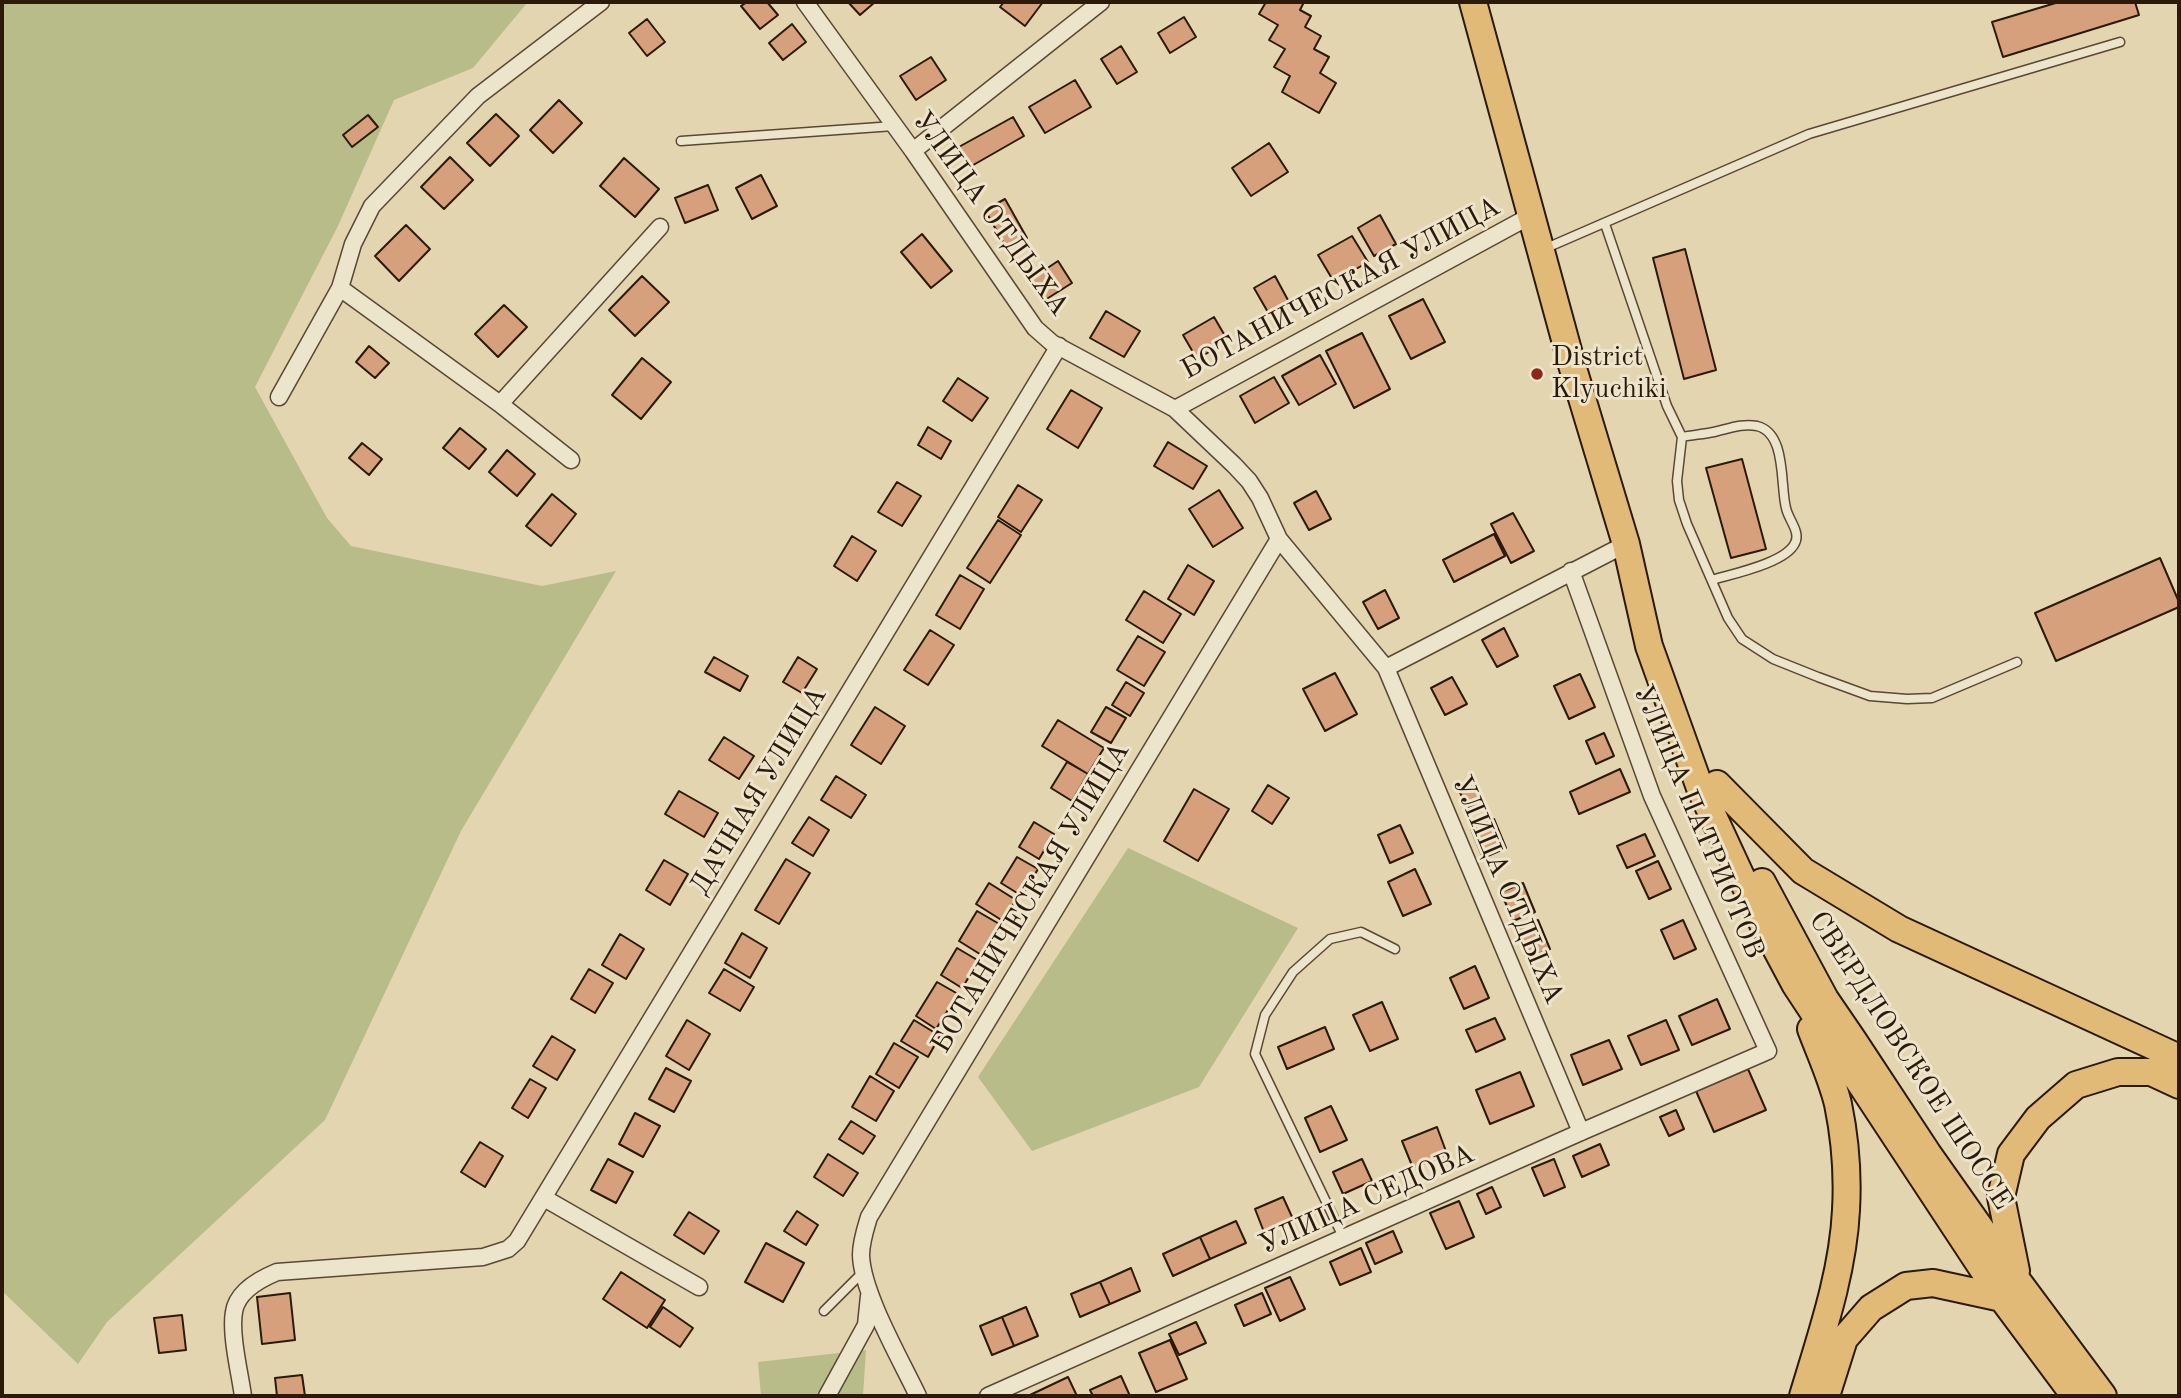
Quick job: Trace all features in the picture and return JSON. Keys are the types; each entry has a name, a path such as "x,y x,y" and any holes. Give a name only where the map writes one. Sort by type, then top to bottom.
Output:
{"main road":[{"name":"СВЕРДЛОВСКОЕ ШОССЕ","path":"1473,2 1572,365 1626,544 1649,646 1700,788 1763,924 1795,984 2010,1290 2102,1396"},
{"name":"СВЕРДЛОВСКОЕ ШОССЕ","path":"1626,544 1717,784 1794,945 1825,999 1928,1154 2075,1396"},
{"path":"1717,784 1803,871 1899,929 2179,1058"},
{"path":"1795,984 1837,1102 1846,1182 1846,1210 1839,1263 1803,1396"},
{"path":"1826,1396 1844,1339 1871,1308 1906,1286 1933,1283 2010,1290 2001,1197 2011,1154 2038,1118 2076,1085 2118,1072 2151,1072 2179,1085"}],"street":[{"path":"279,397 340,288 353,244 372,206 478,96 601,2"},
{"name":"УЛИЦА ОТДЫХА","path":"805,2 913,151 1035,328 1052,343 1175,409 1249,481 1279,539 1385,668 1580,1132"},
{"path":"913,151 1101,2"},
{"name":"БОТАНИЧЕСКАЯ УЛИЦА","path":"1175,409 1532,215"},
{"path":"500,404 660,227"},
{"path":"340,288 500,404 571,460"},
{"name":"ДАЧНАЯ УЛИЦА","path":"243,1396 234,1311 242,1296 258,1280 277,1272 483,1257 508,1249 517,1241 1059,346"},
{"name":"БОТАНИЧЕСКАЯ УЛИЦА","path":"870,1293 861,1256 869,1217 1279,539"},
{"path":"1385,668 1626,544"},
{"name":"УЛИЦА ПАТРИОТОВ","path":"1570,571 1652,796 1768,1051"},
{"name":"УЛИЦА СЕДОВА","path":"988,1396 1768,1051"},
{"path":"544,1198 699,1287"},
{"path":"827,1396 866,1325 870,1293"},
{"path":"870,1293 918,1396"}],"lane":[{"path":"1541,251 1728,167 1809,134 2120,42"},
{"path":"681,141 894,125"},
{"path":"1605,224 1667,406 1682,437 1677,481 1679,500 1728,618 1742,639 1773,659 1870,696 1932,698 2017,662"},
{"path":"1682,437 1743,425 1763,429 1777,447 1786,509 1797,535 1795,544 1787,553 1713,580"},
{"path":"1344,1239 1255,1054 1265,1015 1293,972 1330,939 1361,932 1395,949"},
{"path":"824,1311 864,1271"}],"green space":[{"path":"2,2 527,3 473,68 394,100 338,226 255,387 327,518 351,546 542,586 616,571 461,831 325,1120 107,1322 78,1364 2,1291"},
{"path":"1128,848 1298,928 1199,1087 1032,1151 978,1077"},
{"path":"866,1350 863,1396 761,1396 758,1362"}],"building":[{"path":"747,2 767,2 778,15 760,29 741,6"},
{"path":"848,2 875,2 860,15"},
{"path":"1004,2 1043,2 1025,26 1000,7"},
{"path":"1266,2 1304,2 1300,10 1311,16 1305,27 1321,36 1314,49 1329,57 1320,73 1336,83 1319,113 1282,92 1290,76 1274,67 1285,49 1269,40 1278,25 1259,14"},
{"path":"2059,2 2135,2 2139,15 2003,57 1992,22"},
{"path":"1184,17 1196,37 1170,53 1158,33"},
{"path":"647,19 665,42 647,56 629,33"},
{"path":"792,24 806,42 783,60 769,43"},
{"path":"1121,46 1137,72 1117,84 1101,59"},
{"path":"931,57 946,80 916,100 900,76"},
{"path":"1075,80 1091,107 1045,133 1029,107"},
{"path":"559,100 582,123 553,153 530,130"},
{"path":"496,114 519,136 490,166 467,143"},
{"path":"368,115 378,127 352,147 343,135"},
{"path":"1013,117 1024,136 968,168 957,148"},
{"path":"1269,143 1288,172 1251,196 1232,168"},
{"path":"450,157 473,180 444,209 421,187"},
{"path":"624,158 659,189 635,217 600,186"},
{"path":"761,175 777,206 752,219 736,188"},
{"path":"708,185 718,210 685,223 675,198"},
{"path":"1005,199 1027,238 1007,249 985,210"},
{"path":"1380,215 1396,244 1374,256 1358,228"},
{"path":"406,225 430,249 399,281 375,256"},
{"path":"922,234 952,271 931,288 901,252"},
{"path":"1352,236 1368,262 1334,282 1318,255"},
{"path":"1685,249 1716,370 1684,379 1653,258"},
{"path":"1058,261 1072,283 1045,300 1031,279"},
{"path":"642,276 669,302 635,336 609,310"},
{"path":"1275,276 1289,302 1269,314 1254,288"},
{"path":"1423,299 1445,342 1411,359 1389,316"},
{"path":"504,305 527,327 498,357 475,334"},
{"path":"1106,311 1140,331 1124,357 1090,338"},
{"path":"1214,317 1228,341 1197,359 1183,335"},
{"path":"1362,333 1390,389 1354,408 1326,351"},
{"path":"369,346 389,363 375,378 356,362"},
{"path":"1320,355 1336,384 1299,405 1282,376"},
{"path":"642,358 671,382 641,419 612,395"},
{"path":"1274,377 1289,403 1255,423 1240,396"},
{"path":"958,378 988,398 972,421 943,401"},
{"path":"1071,390 1102,408 1078,448 1047,429"},
{"path":"928,427 951,441 941,459 918,445"},
{"path":"460,428 486,449 469,469 443,448"},
{"path":"1168,442 1207,466 1193,489 1154,466"},
{"path":"362,443 382,459 369,475 349,458"},
{"path":"507,450 535,474 517,496 489,472"},
{"path":"1742,459 1766,549 1731,558 1706,468"},
{"path":"897,482 921,496 902,526 878,512"},
{"path":"1018,485 1042,500 1021,532 998,517"},
{"path":"1219,490 1243,528 1213,547 1189,509"},
{"path":"1316,491 1331,519 1309,530 1294,503"},
{"path":"552,494 576,514 551,546 526,526"},
{"path":"1513,513 1534,551 1511,563 1491,524"},
{"path":"998,520 1021,535 990,583 967,568"},
{"path":"1494,534 1505,556 1454,582 1443,560"},
{"path":"852,536 876,551 857,581 834,566"},
{"path":"2160,558 2179,607 2056,661 2035,613"},
{"path":"1188,565 1214,581 1194,615 1168,599"},
{"path":"960,575 984,589 960,629 936,615"},
{"path":"1385,590 1399,618 1378,629 1363,602"},
{"path":"1144,591 1181,614 1163,643 1126,620"},
{"path":"1504,628 1518,656 1497,667 1482,640"},
{"path":"930,630 954,645 928,685 904,670"},
{"path":"1138,636 1165,652 1144,686 1117,670"},
{"path":"714,657 748,676 740,691 705,672"},
{"path":"798,657 817,669 802,693 783,682"},
{"path":"1335,673 1357,714 1325,731 1303,689"},
{"path":"1580,674 1595,707 1569,719 1554,686"},
{"path":"1452,677 1467,704 1445,715 1431,688"},
{"path":"1126,682 1144,693 1130,716 1112,705"},
{"path":"875,707 905,726 881,764 851,745"},
{"path":"1106,707 1126,718 1111,743 1091,732"},
{"path":"1058,720 1104,748 1088,774 1042,746"},
{"path":"1604,733 1614,756 1596,764 1586,741"},
{"path":"724,737 754,756 739,779 709,760"},
{"path":"1067,762 1088,774 1072,801 1051,788"},
{"path":"1620,769 1630,792 1579,814 1570,792"},
{"path":"836,776 866,795 851,818 821,800"},
{"path":"1474,781 1483,801 1467,808 1458,788"},
{"path":"1268,785 1289,798 1272,824 1252,811"},
{"path":"1194,789 1229,809 1198,861 1164,841"},
{"path":"679,791 718,813 704,837 665,814"},
{"path":"809,817 829,830 813,856 792,843"},
{"path":"1494,819 1506,848 1483,858 1471,829"},
{"path":"1034,822 1054,834 1039,859 1019,847"},
{"path":"1400,825 1413,853 1390,863 1378,835"},
{"path":"1645,834 1655,856 1627,868 1617,846"},
{"path":"1017,857 1038,869 1022,896 1001,883"},
{"path":"786,859 810,873 779,924 755,910"},
{"path":"664,860 688,874 670,905 646,890"},
{"path":"1658,861 1671,889 1649,899 1636,871"},
{"path":"1415,869 1431,904 1403,916 1388,882"},
{"path":"989,883 1016,900 1003,921 976,904"},
{"path":"1523,883 1535,912 1513,921 1501,892"},
{"path":"977,911 1001,925 983,956 959,941"},
{"path":"1538,920 1550,949 1527,959 1515,930"},
{"path":"1683,920 1696,949 1674,959 1661,930"},
{"path":"742,933 767,948 750,978 725,963"},
{"path":"620,934 644,949 626,979 602,965"},
{"path":"957,948 979,961 962,988 941,975"},
{"path":"1475,966 1489,998 1464,1009 1450,978"},
{"path":"589,969 613,983 595,1013 571,999"},
{"path":"724,969 754,987 740,1011 709,993"},
{"path":"937,982 958,994 936,1029 916,1016"},
{"path":"1717,999 1730,1029 1692,1045 1679,1016"},
{"path":"1382,1002 1398,1039 1370,1051 1353,1015"},
{"path":"1495,1018 1505,1039 1476,1052 1466,1030"},
{"path":"687,1020 710,1034 689,1070 666,1056"},
{"path":"914,1020 940,1036 928,1057 901,1041"},
{"path":"1666,1020 1679,1050 1641,1065 1628,1036"},
{"path":"1325,1027 1334,1049 1287,1069 1278,1047"},
{"path":"552,1036 575,1050 557,1080 533,1066"},
{"path":"1609,1040 1622,1069 1583,1085 1571,1055"},
{"path":"894,1043 918,1057 899,1088 876,1074"},
{"path":"666,1068 691,1081 674,1112 649,1099"},
{"path":"1748,1069 1766,1110 1714,1132 1696,1091"},
{"path":"1520,1072 1534,1106 1490,1124 1476,1090"},
{"path":"870,1076 894,1091 876,1121 852,1107"},
{"path":"530,1079 546,1088 528,1118 512,1108"},
{"path":"1331,1106 1347,1140 1320,1152 1305,1118"},
{"path":"1676,1110 1684,1129 1669,1136 1660,1117"},
{"path":"635,1113 660,1126 643,1157 619,1144"},
{"path":"851,1121 875,1136 863,1154 839,1139"},
{"path":"1437,1127 1447,1154 1413,1168 1402,1141"},
{"path":"480,1142 503,1156 485,1187 461,1172"},
{"path":"1600,1144 1609,1165 1582,1177 1573,1156"},
{"path":"828,1154 858,1173 843,1196 814,1177"},
{"path":"608,1159 633,1172 616,1203 591,1190"},
{"path":"1362,1159 1372,1181 1343,1194 1333,1172"},
{"path":"1554,1159 1565,1187 1544,1196 1532,1168"},
{"path":"1492,1187 1501,1207 1486,1214 1477,1194"},
{"path":"1283,1197 1293,1219 1264,1232 1255,1209"},
{"path":"1459,1201 1474,1237 1446,1249 1430,1213"},
{"path":"797,1211 818,1225 806,1245 784,1231"},
{"path":"689,1212 719,1231 704,1254 674,1235"},
{"path":"1236,1221 1246,1243 1210,1259 1200,1237"},
{"path":"1393,1231 1402,1252 1375,1264 1366,1243"},
{"path":"1200,1237 1210,1259 1173,1276 1163,1254"},
{"path":"766,1243 804,1263 783,1302 745,1282"},
{"path":"1361,1248 1371,1272 1340,1285 1330,1262"},
{"path":"1131,1268 1140,1291 1110,1304 1100,1282"},
{"path":"621,1272 665,1300 647,1328 603,1299"},
{"path":"1290,1277 1305,1309 1280,1321 1265,1288"},
{"path":"1100,1282 1110,1304 1080,1317 1071,1294"},
{"path":"290,1293 295,1340 262,1344 257,1297"},
{"path":"1262,1293 1271,1314 1244,1326 1235,1305"},
{"path":"663,1307 693,1328 680,1347 650,1327"},
{"path":"1026,1307 1038,1336 1014,1346 1002,1317"},
{"path":"182,1315 186,1350 159,1353 154,1318"},
{"path":"1002,1317 1014,1346 992,1355 980,1326"},
{"path":"1196,1322 1206,1343 1179,1355 1169,1334"},
{"path":"1170,1340 1187,1379 1156,1392 1139,1353"},
{"path":"302,1375 305,1396 277,1396 275,1378"},
{"path":"1121,1376 1130,1396 1093,1396 1090,1390"},
{"path":"1068,1377 1077,1396 1030,1396 1030,1395"}],"place":[{"name":"District Klyuchiki","path":"1537,374"}]}
